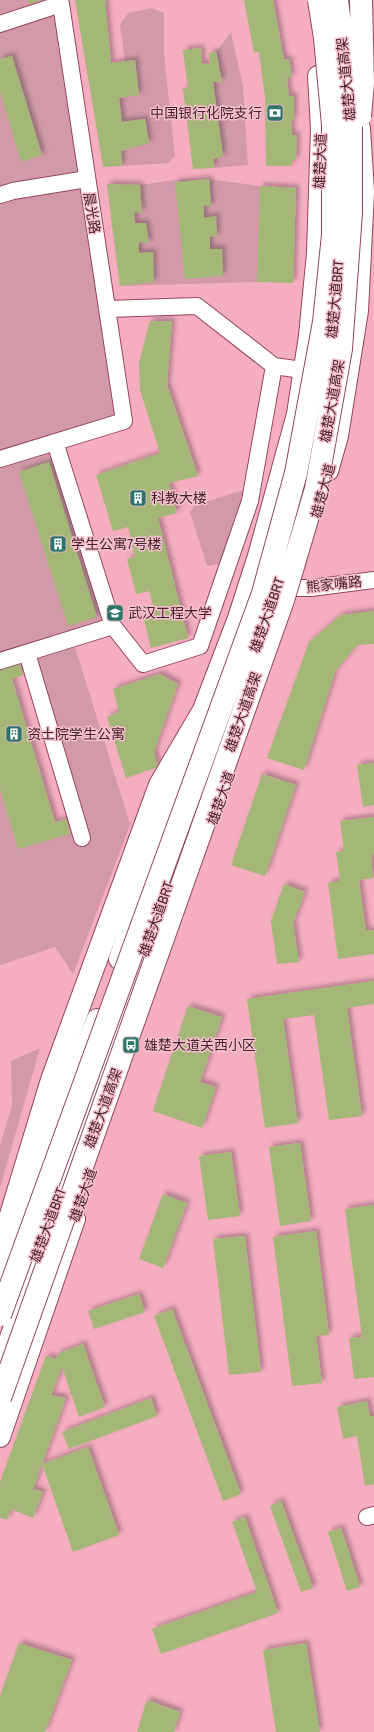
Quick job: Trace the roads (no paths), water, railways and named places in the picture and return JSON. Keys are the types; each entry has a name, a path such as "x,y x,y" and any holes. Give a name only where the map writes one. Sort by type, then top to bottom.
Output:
{"highway":[{"name":"雄楚大道高架","path":"0,1315 263,593 296,473 324,322 333,235 333,125 325,38 319,0"},
{"name":"雄楚大道高架","path":"0,1398 280,607 316,489 341,348 351,213 351,113 337,0"},
{"path":"351,213 364,83 361,0"},
{"path":"0,1251 52,1080 160,785 201,715"}],"main road":[{"name":"雄楚大道","path":"0,1280 66,1096 107,994 201,715 238,618 258,556 297,414 310,336 317,252 322,129 316,28 311,0"},
{"name":"雄楚大道","path":"0,1437 148,1006 295,588 305,558 338,436 358,303 364,192 354,36 349,0"},
{"path":"300,397 306,383 319,376 326,377 330,378 339,387 342,405"}],"street":[{"name":"雄楚大道BRT","path":"0,1360 206,778 252,657 282,571 307,476 326,377 334,324 343,207 336,47 329,0"},
{"name":"晨光路","path":"0,24 61,4 124,421 55,442"},
{"path":"0,195 13,191 87,179"},
{"path":"106,309 197,306 274,366 295,369"},
{"path":"0,459 55,442 113,626 143,664 200,646 250,500 274,366"},
{"name":"熊家嘴路","path":"295,588 311,588 374,580"},
{"path":"0,661 113,626"},
{"path":"27,653 82,838"}],"place":[{"name":"中国银行化院支行","path":"275,113"},
{"name":"科教大楼","path":"138,498"},
{"name":"学生公寓7号楼","path":"58,544"},
{"name":"武汉工程大学","path":"115,613"},
{"name":"资土院学生公寓","path":"14,734"},
{"name":"雄楚大道关西小区","path":"131,1045"}]}
